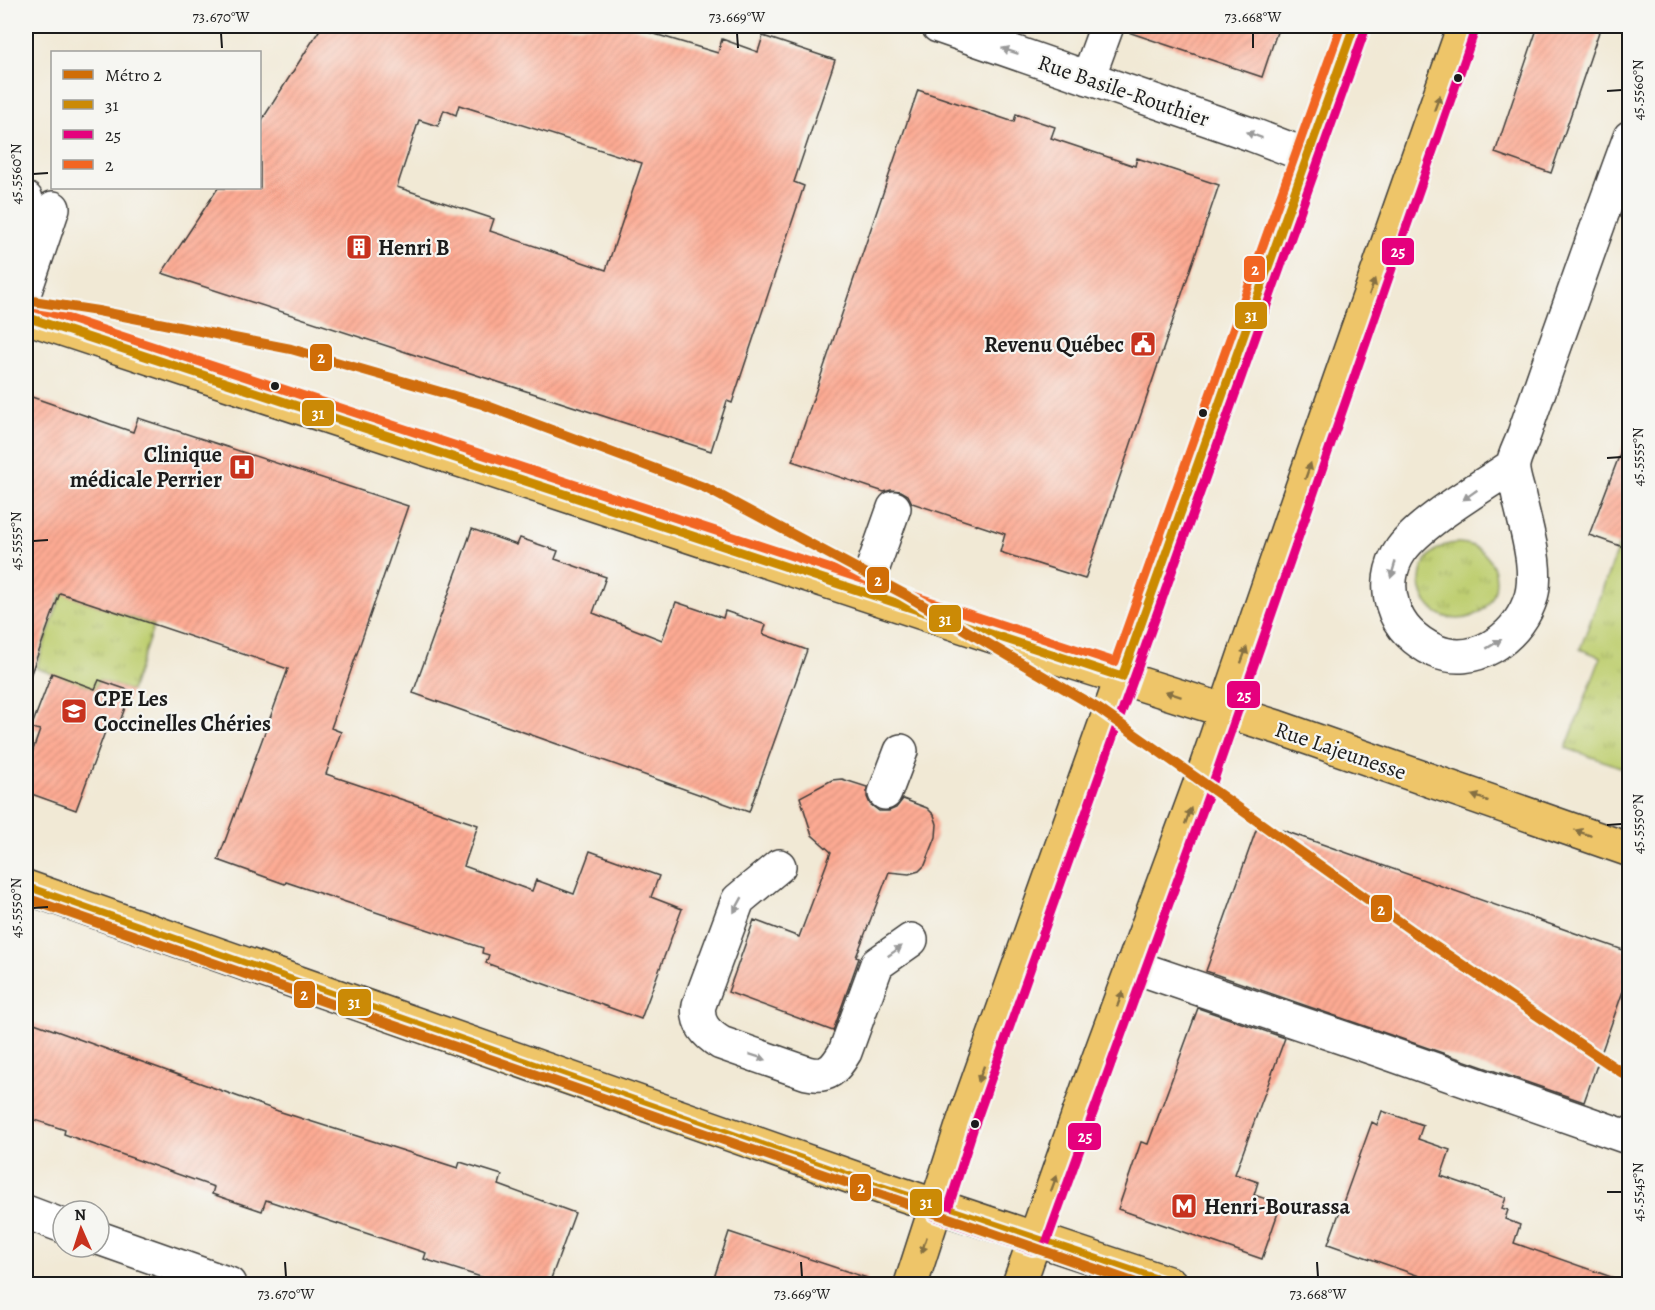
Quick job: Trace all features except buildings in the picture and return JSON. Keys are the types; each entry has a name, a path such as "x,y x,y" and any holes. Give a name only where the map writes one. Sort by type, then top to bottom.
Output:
{"main road":[{"path":"911,1284 963,1123 1354,26"},
{"path":"1019,1284 1132,966 1205,770 1464,26"},
{"name":"Rue Lajeunesse","path":"26,317 1225,710 1629,850"},
{"path":"26,886 870,1184 1171,1284"}],"street":[{"name":"Rue Basile-Routhier","path":"939,26 1308,156"},
{"path":"1088,78 1107,26"},
{"path":"1512,466 1427,525 1401,550 1393,565 1389,583 1395,614 1404,629 1419,643 1438,652 1456,655 1474,654 1491,648 1513,629 1530,602 1533,567 1512,466 1629,137"},
{"path":"26,288 35,203"},
{"path":"864,592 894,508"},
{"path":"885,793 901,751"},
{"path":"779,866 738,900 699,1005 698,1014 701,1025 708,1035 721,1043 807,1074 818,1076 826,1074 839,1062 845,1052 877,964 911,940"},
{"path":"1132,966 1629,1138"},
{"path":"26,1212 51,1221"},
{"path":"111,1242 229,1284"}],"green space":[{"path":"1629,538 1629,770 1566,748 1601,657 1580,649 1619,545 1626,547"},
{"path":"1458,543 1473,546 1485,554 1493,566 1496,581 1493,596 1485,608 1473,616 1458,619 1443,616 1431,608 1423,596 1420,581 1423,566 1431,554 1443,546"},
{"path":"62,593 154,625 131,691 99,680 95,689 36,668"}],"metro line":[{"name":"2","path":"26,300 98,311 291,349 482,404 706,488 904,594 1099,709 1421,937 1630,1078"},
{"name":"2","path":"26,898 1139,1284"}],"transit line":[{"name":"2","path":"30,306 1115,662 1341,26"},
{"name":"31","path":"26,317 1122,677 1354,26"},
{"name":"25","path":"948,1209 974,1127 1365,30"},
{"name":"25","path":"933,1216 1032,1250 1040,1249 1046,1243 1216,774 1475,30"},
{"name":"31","path":"26,887 880,1187 1171,1284"}],"place":[{"name":"Henri B","path":"359,247"},
{"name":"Revenu Québec","path":"1143,344"},
{"name":"Clinique médicale Perrier","path":"242,467"},
{"name":"CPE Les Coccinelles Chéries","path":"74,711"},
{"name":"Henri-Bourassa","path":"1184,1206"}]}
